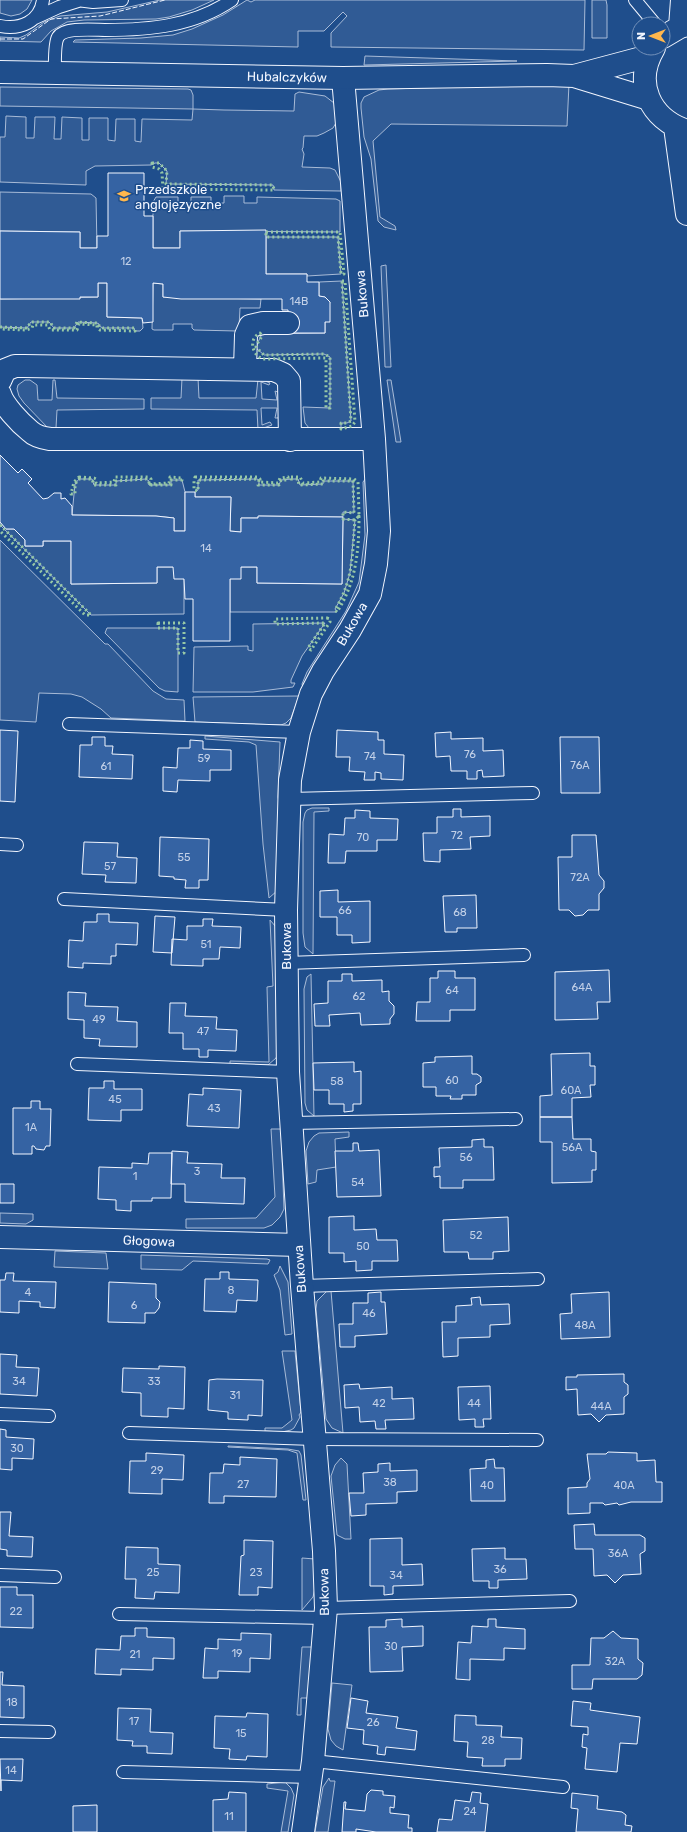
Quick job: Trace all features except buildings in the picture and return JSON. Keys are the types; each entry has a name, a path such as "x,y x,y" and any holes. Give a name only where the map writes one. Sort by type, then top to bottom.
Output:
{"street":[{"path":"671,22 682,0"},
{"name":"Hubalczyków","path":"574,76 631,51"},
{"path":"653,56 645,70 645,85 649,99 655,110 664,120 681,129 687,214"},
{"name":"Hubalczyków","path":"0,72 343,78 547,75 574,76 649,99"},
{"name":"Bukowa","path":"303,1832 312,1769 325,1613 324,1551 302,1286 288,1072 286,910 291,773 299,732 312,694 323,671 350,630 370,594 376,564 379,531 374,439 343,78"},
{"path":"245,369 246,335 250,326 263,323 288,323"},
{"path":"290,440 289,381 283,374 274,370 15,366 5,370 0,381 2,401 30,432 42,438 290,440 374,439"},
{"name":"Głogowa","path":"0,1237 299,1245"}],"lane":[{"path":"35,18 42,6 43,0"},
{"path":"0,26 12,28 24,25 35,18 76,0 107,2 122,0"},
{"path":"55,73 56,42 58,36 62,33 84,30 151,29 173,25 204,15 232,0"},
{"path":"635,0 648,16"},
{"path":"69,724 299,732"},
{"path":"290,799 533,793"},
{"path":"0,844 17,845"},
{"path":"64,899 286,910"},
{"path":"286,963 524,955"},
{"path":"77,1064 288,1072"},
{"path":"291,1123 516,1119"},
{"path":"302,1286 538,1279"},
{"path":"0,1414 49,1416"},
{"path":"129,1433 314,1439 537,1440"},
{"path":"0,1575 55,1577"},
{"path":"119,1614 325,1613 570,1601"},
{"path":"0,1731 49,1732"},
{"path":"123,1772 312,1769 564,1788"}],"shaded area":[{"path":"0,0 32,0 27,9 20,14 11,16 0,13"},
{"path":"160,0 214,0 192,10 169,17 156,19 84,20 67,22 51,31 41,42 0,41 0,37 19,38 26,35 44,22 60,16 107,12"},
{"path":"247,0 251,2 255,0 585,0 584,50 331,47 331,33 347,16 343,12 324,31 298,31 298,47 73,42 75,40 141,38 173,35 192,29 223,15"},
{"path":"592,0 606,0 607,38 592,38"},
{"path":"365,56 517,61 364,65"},
{"path":"569,84 567,126 391,124 373,141 380,217 395,226 396,230 384,227 378,221 371,159 364,137 361,103 364,97 379,90 388,89"},
{"path":"0,87 188,89 191,90 193,95 193,109 0,106"},
{"path":"299,92 325,96 334,103 338,112 337,121 333,128 324,133 317,136 304,136 302,167 330,168 335,170 341,182 341,191 274,190 273,185 166,184 167,171 159,163 151,165 95,166 86,171 86,185 0,182 0,137 5,137 6,116 26,117 26,138 34,138 35,117 55,117 54,139 61,139 62,117 82,118 82,140 89,140 89,118 108,118 108,140 115,141 116,119 135,119 135,141 141,142 142,119 192,120 193,109 294,111 295,94"},
{"path":"0,192 91,194 96,198 97,248 80,248 80,232 0,231"},
{"path":"224,196 244,196 244,203 257,203 257,197 336,199 340,201 340,232 180,231 180,248 153,248 153,202 156,197 178,197 178,203 191,203 191,197 211,197 211,203 224,203"},
{"path":"266,237 338,237 341,274 307,276 307,274 266,274"},
{"path":"386,265 391,367 385,367 381,266"},
{"path":"342,281 351,421 341,423 341,429 309,428 305,423 303,407 330,408 330,357 324,354 264,355 256,348 262,334 325,333 325,322 330,302 325,297 319,296 319,282"},
{"path":"98,283 107,283 107,317 142,318 143,328 140,331 135,331 134,328 103,328 97,323 78,322 74,328 54,328 49,322 31,322 27,328 0,327 0,299 98,297"},
{"path":"153,283 163,284 163,297 261,299 260,308 240,308 239,328 237,331 194,330 192,328 192,324 173,324 173,330 154,330 152,329"},
{"path":"182,378 198,378 199,398 256,398 258,379 261,379 270,383 269,385 261,382 262,399 277,400 275,391 278,392 282,401 278,418 275,418 277,408 261,408 262,425 270,422 272,425 258,430 257,410 151,409 151,398 181,398"},
{"path":"25,380 30,380 37,385 38,400 52,400 53,380 55,380 57,398 144,399 144,409 57,410 56,428 48,428 19,396 17,389 18,385"},
{"path":"387,380 391,380 401,442 396,442"},
{"path":"366,478 368,531 367,554 364,577 358,597 303,688 302,684 307,672 346,611 359,582 365,535 363,482"},
{"path":"79,479 92,479 94,485 116,485 116,481 146,479 149,481 149,485 171,485 171,480 182,480 185,492 185,531 174,531 174,518 156,516 72,515 75,484"},
{"path":"291,479 298,479 300,485 323,484 323,481 353,481 354,513 343,512 343,517 259,516 258,518 241,518 241,532 230,531 231,497 195,497 195,492 198,490 198,480 259,480 259,485 279,485 281,480"},
{"path":"343,519 355,520 350,573 344,593 335,609 337,612 230,612 230,579 241,567 257,567 257,583 342,584"},
{"path":"0,522 6,529 14,529 25,540 25,546 43,546 43,541 71,541 71,584 157,583 157,567 173,567 184,579 184,614 91,615 0,525"},
{"path":"0,540 105,644 108,644 153,691 166,699 184,700 185,721 111,718 101,709 82,697 71,694 39,693 36,722 0,720"},
{"path":"325,623 302,656 291,680 291,683 295,683 293,687 253,692 193,692 194,647 248,646 248,650 253,651 253,624"},
{"path":"107,628 178,628 178,692 165,691 159,688 105,633"},
{"path":"299,696 291,718 286,723 281,725 195,722 193,697"},
{"path":"205,736 280,742 278,797 280,807 278,890 269,898 263,844 256,745 249,742 205,739"},
{"path":"312,808 329,808 329,811 314,812 313,954 305,947 303,933 303,822 305,813 307,810"},
{"path":"270,920 276,927 279,1050 276,1058 268,1065 230,1064 230,1061 269,1062 267,987 273,986"},
{"path":"311,974 314,1116 307,1110 305,1103 304,989 307,977"},
{"path":"271,1129 281,1129 284,1209 280,1217 272,1225 264,1228 186,1228 186,1219 256,1218 275,1197"},
{"path":"349,1132 349,1137 335,1139 336,1167 317,1170 316,1182 308,1184 306,1151 309,1142 319,1133"},
{"path":"0,1213 33,1214 33,1220 26,1224 0,1223"},
{"path":"55,1251 106,1253 108,1269 54,1267"},
{"path":"141,1255 270,1260 268,1264 193,1261 182,1270 141,1269"},
{"path":"280,1266 288,1282 292,1334 285,1335 280,1290 274,1275 278,1272"},
{"path":"327,1291 331,1291 343,1433 332,1428 326,1419 316,1309 317,1301"},
{"path":"282,1351 295,1351 301,1412 299,1415 300,1417 294,1428 291,1430 282,1432 265,1431 265,1428 282,1428 292,1420"},
{"path":"228,1446 288,1449 299,1451 301,1455 306,1500 303,1500 297,1453 288,1450"},
{"path":"341,1458 347,1464 351,1539 345,1539 337,1535 331,1476 335,1465"},
{"path":"302,1558 315,1559 316,1584 313,1597 302,1610"},
{"path":"302,1647 313,1647 308,1698 301,1698 301,1715 297,1715"},
{"path":"332,1683 352,1685 343,1750 336,1746 331,1740 328,1729"},
{"path":"329,1778 330,1781 335,1781 328,1832 315,1832 323,1787"},
{"path":"285,1782 291,1788 294,1795 288,1832 281,1832 288,1791 267,1788 267,1784"}],"hedge":[{"path":"152,163 159,163 167,171 166,184 273,185 274,190 163,189 162,173 159,169 152,167 152,163"},
{"path":"266,232 340,232 344,274 341,274 338,237 266,237 266,232"},
{"path":"342,281 345,281 355,422 352,426 341,429 341,423 351,421 342,281"},
{"path":"0,327 27,328 31,322 50,322 54,328 74,328 77,322 97,323 103,328 135,328 135,331 100,330 97,328 97,325 79,324 77,330 50,330 48,325 33,325 32,328 26,330 0,329"},
{"path":"260,333 262,336 256,347 264,355 324,354 330,357 330,408 326,408 326,358 263,359 256,354 253,347 254,339 260,333"},
{"path":"79,477 94,478 96,479 96,483 114,482 115,477 149,477 151,479 150,484 169,483 170,477 182,478 182,480 171,480 171,485 149,485 149,481 146,479 116,481 116,485 94,485 92,479 79,479 75,484 75,494 71,494 74,482 79,477"},
{"path":"195,477 258,477 260,482 278,483 280,478 288,477 288,480 281,480 279,485 258,485 259,480 257,479 198,480 198,491 194,490 195,477"},
{"path":"291,477 300,477 303,483 320,482 321,478 354,479 358,482 359,516 355,520 343,519 343,512 354,513 353,481 323,481 323,484 299,485 298,479 291,479 291,477"},
{"path":"359,516 355,566 348,590 337,612 335,610 349,577 355,520 359,516"},
{"path":"0,525 91,615 85,615 0,531"},
{"path":"327,618 330,619 330,622 311,650 308,648 325,623 275,624 275,619 327,618"},
{"path":"158,623 184,623 184,653 178,653 178,628 158,628 158,623"}],"fence":[{"path":"0,39 23,39 51,19 100,16 165,0"}],"place":[{"name":"Przedszkole anglojęzyczne","path":"124,196"}]}
